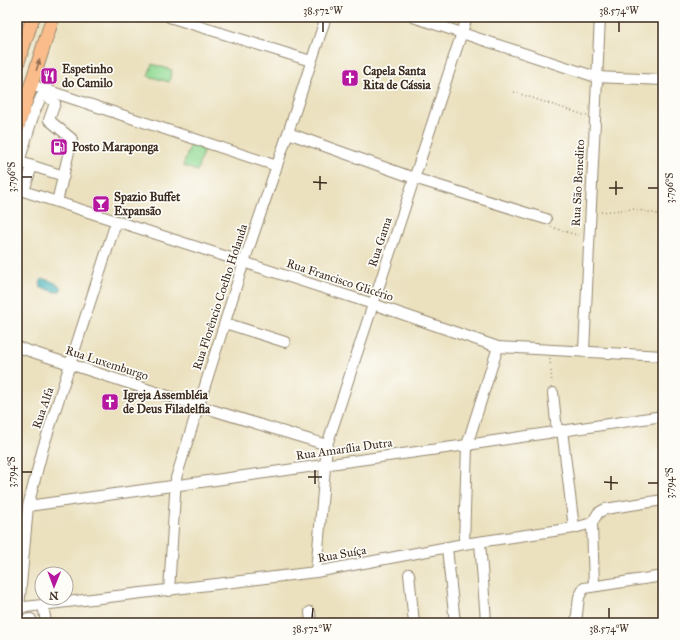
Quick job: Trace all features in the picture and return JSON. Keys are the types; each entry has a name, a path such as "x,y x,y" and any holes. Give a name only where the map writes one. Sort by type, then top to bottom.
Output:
{"main road":[{"path":"17,65 20,48 32,17"},
{"path":"17,128 29,111 31,85 53,17"}],"street":[{"path":"169,17 311,61"},
{"name":"Rua Florêncio Coelho Holanda","path":"169,591 176,490 174,485 244,262 326,17"},
{"path":"412,17 462,32 596,77 663,80"},
{"name":"Rua Gama","path":"316,572 324,465 327,445 467,17"},
{"name":"Rua São Benedito","path":"584,351 588,238 591,213 594,118 600,17"},
{"path":"31,85 48,94 277,166"},
{"path":"48,94 42,97 29,111 18,161 64,176"},
{"path":"48,94 55,103 49,120"},
{"path":"29,111 49,120 72,139 57,202"},
{"path":"288,133 414,178 491,198 546,219"},
{"path":"21,190 32,166"},
{"name":"Rua Francisco Glicério","path":"21,190 373,304 498,347 663,356"},
{"name":"Rua Alfa","path":"18,608 28,506 43,448 116,222"},
{"path":"225,323 285,342"},
{"path":"464,544 467,446 498,347"},
{"name":"Rua Luxemburgo","path":"17,348 327,445"},
{"path":"553,394 574,528"},
{"name":"Rua Amarília Dutra","path":"28,506 467,446 663,416"},
{"path":"594,586 592,523 598,513 605,509 663,500"},
{"name":"Rua Suíça","path":"74,602 316,572 464,544 574,528 592,523"},
{"path":"480,542 486,621"},
{"path":"447,548 455,623"},
{"path":"409,574 414,623"},
{"path":"576,623 579,597 584,588 663,576"},
{"name":"Rua Suíça","path":"18,608 35,606"},
{"path":"43,606 46,623"},
{"path":"310,612 311,623"},
{"path":"21,623 24,620 31,619"}],"path":[{"path":"514,92 594,118"},
{"path":"591,213 618,212 625,209 633,209 663,216"},
{"path":"546,219 544,225 588,238"},
{"path":"550,349 553,394"}],"green space":[{"path":"152,64 172,70 169,82 148,76"},
{"path":"190,145 204,149 197,171 183,166"}],"water":[{"path":"42,279 54,282 62,289 54,292 41,288 40,283"}],"place":[{"name":"Espetinho do Camilo","path":"49,76"},
{"name":"Capela Santa Rita de Cássia","path":"350,78"},
{"name":"Posto Maraponga","path":"59,147"},
{"name":"Spazio Buffet Expansão","path":"101,204"},
{"name":"Igreja Assembléia de Deus Filadelfia","path":"110,402"}]}
